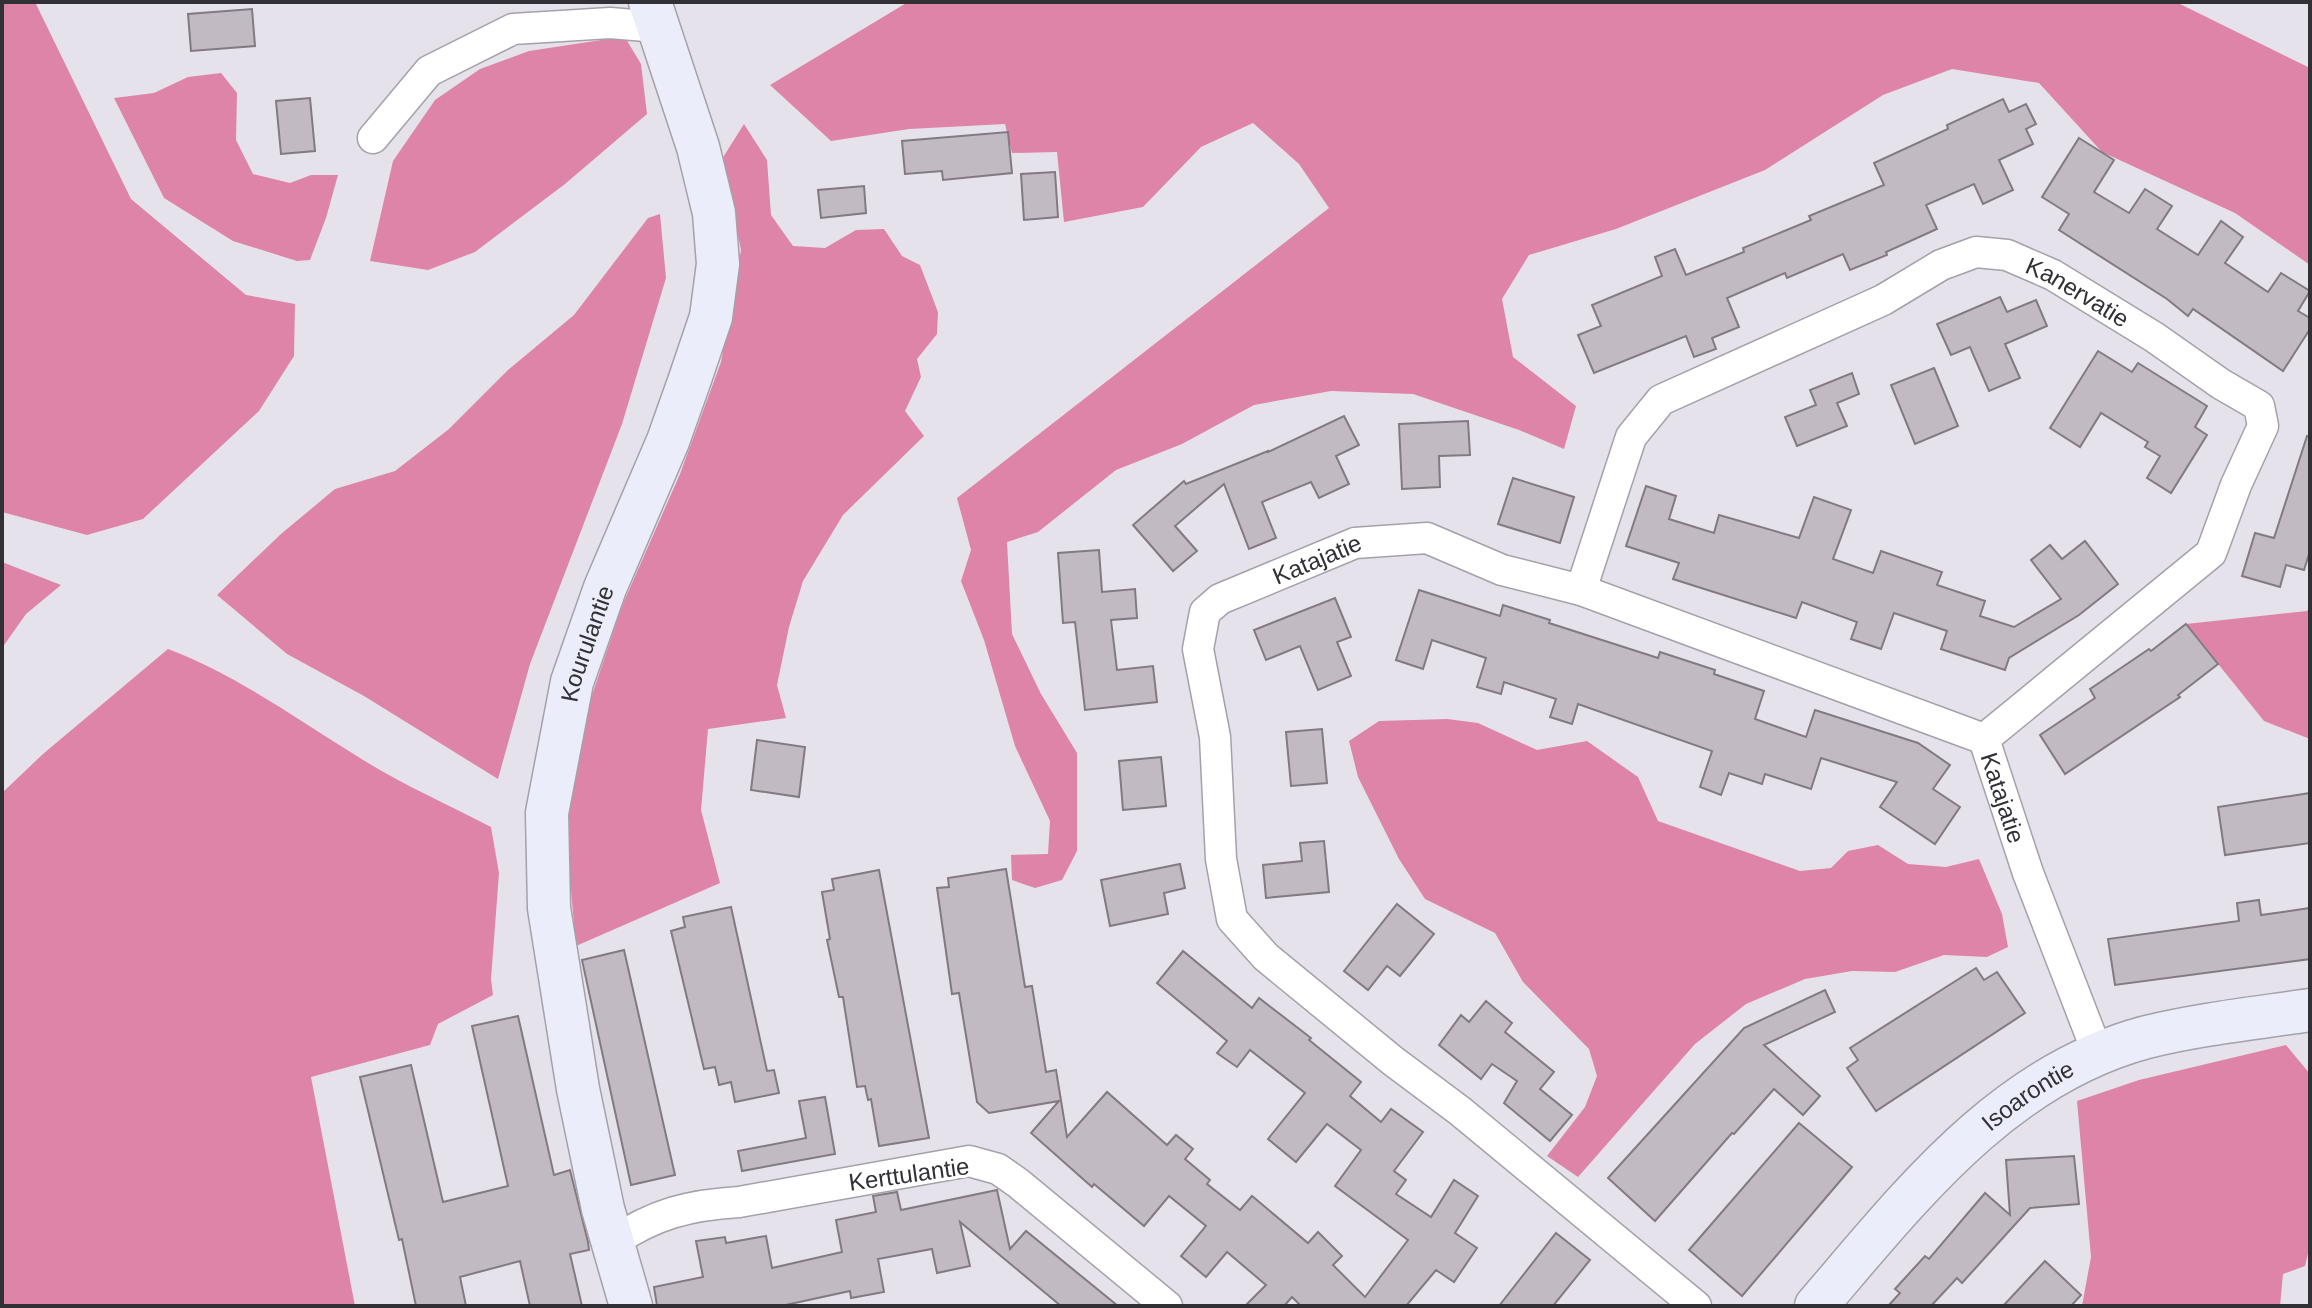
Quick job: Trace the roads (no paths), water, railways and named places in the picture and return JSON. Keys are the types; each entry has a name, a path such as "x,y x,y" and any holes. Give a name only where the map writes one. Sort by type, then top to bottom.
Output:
{"street":[{"path":"373,138 429,71 513,29 610,23 654,14"},
{"name":"Kourulantie","path":"631,1306 578,1089 563,1003 549,908 547,813 572,682 605,588 668,441 711,317 718,264 714,213 698,147 654,14"},
{"name":"Kanervatie","path":"1581,590 1631,437 1661,400 1883,300 1941,265 1976,252 2007,255 2053,275 2259,406 2263,426 2236,485 2211,553 1984,739"},
{"name":"Katajatie","path":"1696,1306 1460,1111 1393,1061 1266,957 1232,919 1221,859 1215,737 1198,649 1205,612 1220,599 1355,543 1427,538 1502,570 1581,590 1984,739 2028,873 2098,1054"},
{"name":"Isoarontie","path":"1816,1306 1915,1191 1987,1121 2031,1089 2098,1054 2148,1037 2310,1010"},
{"name":"Kerttulantie","path":"613,1242 640,1223 704,1204 739,1202 969,1161 998,1169 1018,1183 1167,1306"}]}
